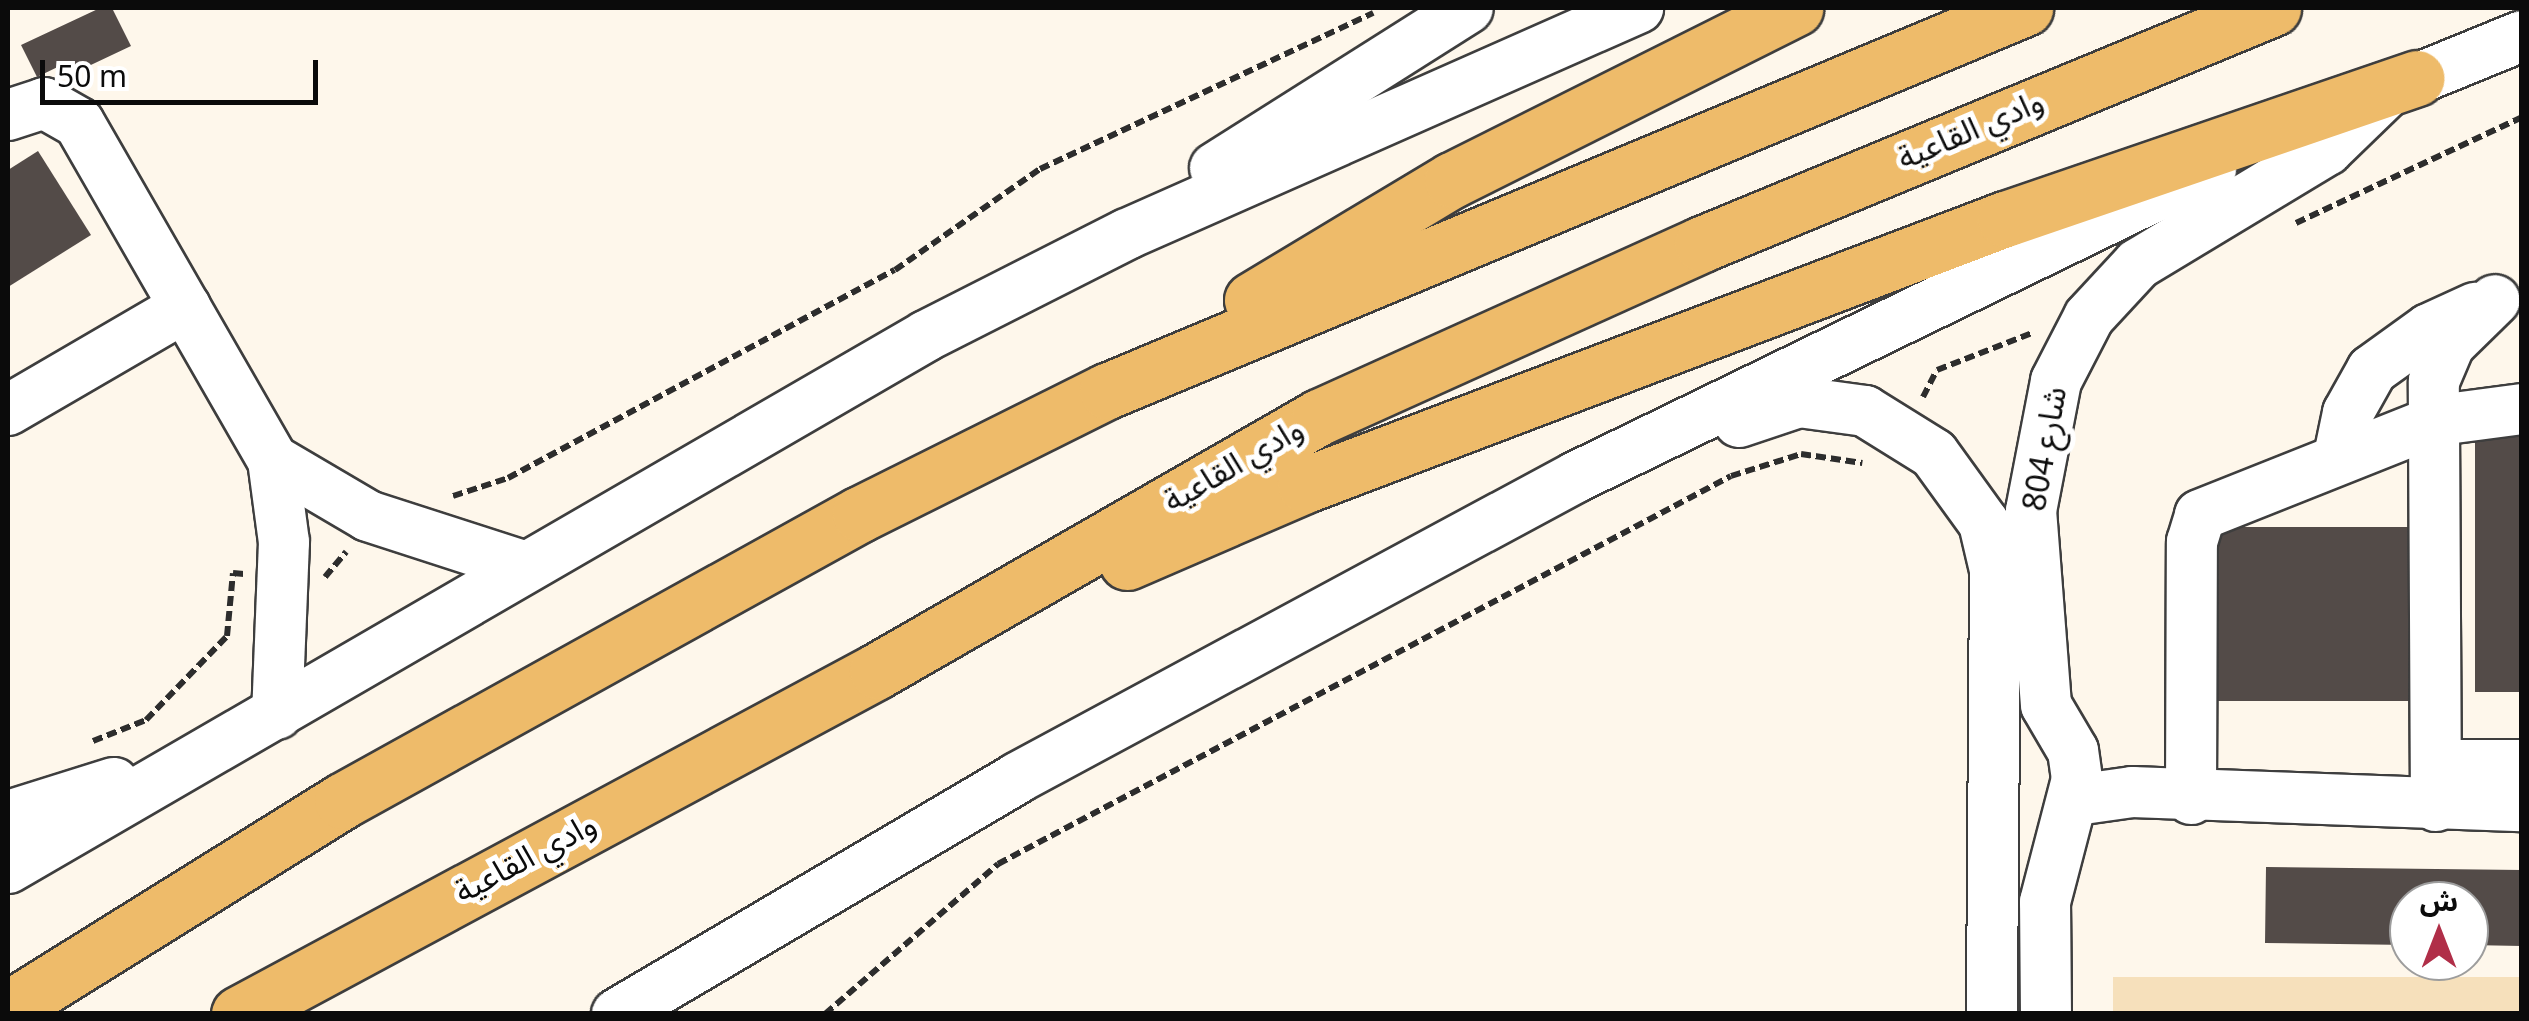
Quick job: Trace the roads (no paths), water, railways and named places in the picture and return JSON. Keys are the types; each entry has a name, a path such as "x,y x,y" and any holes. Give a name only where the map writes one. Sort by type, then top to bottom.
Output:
{"main road":[{"path":"1107,391 1452,180 1795,8"},
{"path":"8,1009 342,801 860,514 1107,391 2025,8"},
{"name":"وادي القاعية","path":"239,1014 877,671 1319,417 1702,244 2272,8"},
{"path":"877,671 1304,485 2005,219 2403,84"}],"street":[{"path":"1127,234 1249,143 1468,8"},
{"path":"8,868 223,746 523,566 926,336 1127,234 1638,8"},
{"path":"617,1014 1017,778 1576,477 2403,84 2522,36"},
{"name":"شارع 804","path":"2075,776 2046,704 2031,511 2056,381 2070,346 2138,264 2327,150 2403,84"},
{"path":"8,116 44,103 78,123 274,460 284,577 277,714"},
{"path":"2436,785 2438,366 2462,328 2508,295"},
{"path":"2339,456 2348,413 2372,370 2428,329 2508,295"},
{"path":"8,410 185,308"},
{"name":"شارع 804","path":"1576,477 1639,472 1777,405 1843,406 1906,432 1965,487 1984,523 1994,570 1992,1014"},
{"path":"2191,799 2194,526 2212,505 2439,420 2522,409"},
{"path":"274,460 368,516 523,566"},
{"path":"8,816 223,746"},
{"path":"2046,1014 2045,902 2075,776 2191,799 2436,785 2522,765"},
{"path":"2436,785 2522,806"}]}
